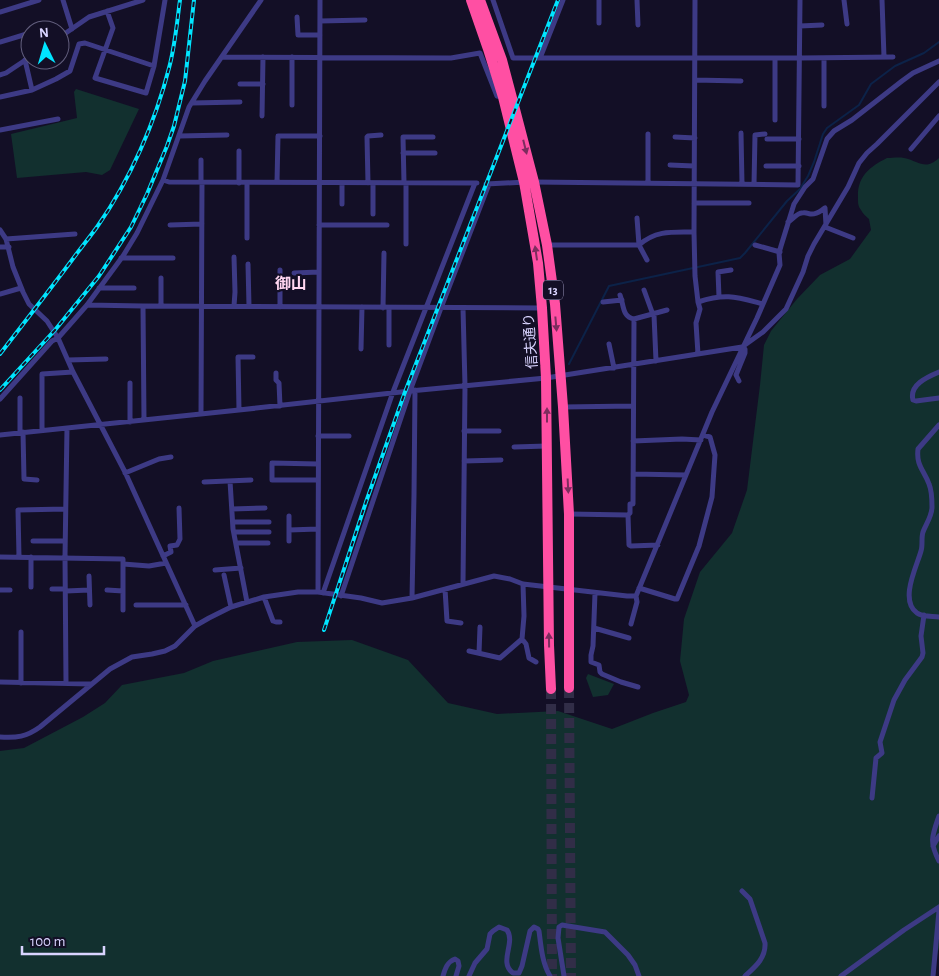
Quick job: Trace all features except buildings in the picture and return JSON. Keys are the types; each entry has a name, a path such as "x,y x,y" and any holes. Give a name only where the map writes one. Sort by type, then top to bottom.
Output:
{"highway":[{"name":"信夫通り","path":"474,0 502,60 529,182 542,308 546,378 551,689"},
{"name":"信夫通り","path":"474,0 547,245 555,304 564,407 569,514 569,688"}],"street":[{"path":"0,12 38,0"},
{"path":"63,0 72,29 89,17 143,0"},
{"path":"107,11 113,28 94,78 146,93 154,66 165,0"},
{"path":"0,399 87,305 137,234 163,180 186,113 205,80 261,0"},
{"path":"320,0 318,529 321,593"},
{"path":"493,0 513,58"},
{"path":"540,58 563,0"},
{"path":"599,0 599,23"},
{"path":"637,0 638,25"},
{"path":"695,0 694,232 695,276 700,309 696,324 698,354"},
{"path":"798,185 800,0"},
{"path":"844,0 847,24"},
{"path":"882,0 884,57"},
{"path":"297,17 298,35 320,34"},
{"path":"320,21 365,20"},
{"path":"800,26 822,25"},
{"path":"0,42 20,36"},
{"path":"0,97 32,90 70,71 79,44 86,44 154,66"},
{"path":"222,57 451,58 480,53 497,96 504,97"},
{"path":"262,116 263,57"},
{"path":"292,57 292,105"},
{"path":"502,60 513,58 893,57"},
{"path":"775,58 775,120"},
{"path":"824,58 824,106"},
{"path":"631,624 636,596 686,475 780,266 780,252 794,204 813,178 827,139 913,73 939,61"},
{"path":"0,75 20,63"},
{"path":"30,70 32,90"},
{"path":"695,80 741,81"},
{"path":"0,435 318,402 412,390 546,378 742,347 763,332 786,309 814,244 848,187 857,167 867,153 939,82"},
{"path":"240,84 263,84"},
{"path":"192,103 240,102"},
{"path":"910,149 939,116"},
{"path":"0,130 58,119"},
{"path":"741,133 742,184"},
{"path":"648,134 648,183"},
{"path":"179,136 227,135"},
{"path":"373,214 367,137 381,135"},
{"path":"754,184 755,135 799,139"},
{"path":"278,182 278,136 320,136"},
{"path":"406,244 403,138 433,137"},
{"path":"676,137 695,138"},
{"path":"239,151 239,182"},
{"path":"404,153 435,153"},
{"path":"201,160 201,414"},
{"path":"670,165 694,166"},
{"path":"766,166 799,166"},
{"path":"163,180 169,182 247,183 476,183 393,392 321,593"},
{"path":"341,596 441,308 488,184 529,182 754,184 798,185 805,187"},
{"path":"247,183 247,238"},
{"path":"342,183 342,204"},
{"path":"694,204 749,203"},
{"path":"788,222 798,214 815,214 825,208 825,226"},
{"path":"637,218 638,245 647,260"},
{"path":"170,225 202,224"},
{"path":"319,225 387,225"},
{"path":"825,226 853,238"},
{"path":"0,230 9,247 13,267 21,288 29,304 47,321 58,338 73,372 125,473 195,626"},
{"path":"547,245 638,245 655,234 694,232"},
{"path":"6,239 75,234"},
{"path":"755,245 780,252"},
{"path":"0,247 9,247"},
{"path":"384,253 389,344"},
{"path":"234,257 234,306"},
{"path":"121,258 173,258"},
{"path":"248,264 248,306"},
{"path":"280,270 280,307"},
{"path":"719,297 718,272 731,270"},
{"path":"294,273 319,272"},
{"path":"161,278 161,306"},
{"path":"0,294 21,288"},
{"path":"99,288 134,288"},
{"path":"644,290 654,315 656,361"},
{"path":"698,302 710,298 734,296 763,304"},
{"path":"603,302 621,298 626,316 634,319 667,310"},
{"path":"87,305 542,308"},
{"path":"143,306 144,420"},
{"path":"361,349 362,308"},
{"path":"462,584 465,386 463,308"},
{"path":"634,319 633,504 630,504 630,513 628,515 629,545 658,545"},
{"path":"609,344 614,368"},
{"path":"739,381 736,375 745,353 742,347"},
{"path":"239,410 238,357 253,357"},
{"path":"68,360 106,360"},
{"path":"42,430 42,374 73,372"},
{"path":"939,372 917,384 912,394 913,400 916,402 939,398"},
{"path":"276,373 276,380 280,383 280,406"},
{"path":"130,383 130,422"},
{"path":"412,390 414,495 412,598"},
{"path":"20,398 24,479 37,480"},
{"path":"564,407 633,406"},
{"path":"939,425 919,447 918,452 919,465 929,484 932,506 930,518 923,534 922,548 911,580 909,594 910,603 914,611 919,614 939,617"},
{"path":"66,683 65,509 67,428"},
{"path":"464,431 499,431"},
{"path":"318,436 349,436"},
{"path":"633,441 710,436 715,455 712,497 699,546 678,598 675,599 639,588"},
{"path":"514,447 547,446"},
{"path":"125,473 159,459 171,457"},
{"path":"464,461 502,460"},
{"path":"318,464 272,463 272,480 318,480"},
{"path":"633,474 686,475"},
{"path":"204,482 251,480"},
{"path":"230,481 234,532 247,602"},
{"path":"163,556 171,552 170,546 178,545 180,539 179,508"},
{"path":"232,509 265,508"},
{"path":"19,557 18,510 65,509"},
{"path":"569,514 628,515"},
{"path":"289,516 289,541"},
{"path":"233,522 270,522"},
{"path":"289,530 318,529"},
{"path":"234,532 269,532"},
{"path":"33,541 65,541"},
{"path":"236,543 268,543"},
{"path":"0,557 123,559 123,610"},
{"path":"31,557 31,587"},
{"path":"123,564 149,566 166,563"},
{"path":"214,570 241,568"},
{"path":"224,575 231,607"},
{"path":"89,576 90,605"},
{"path":"0,736 13,737 31,733 110,669 132,657 165,651 175,646 195,626 209,618 231,607 264,597 290,593 321,593 361,598 382,603 412,598 494,576 523,584 636,596"},
{"path":"523,584 524,616 522,639 526,644 529,658 536,662"},
{"path":"52,589 89,590"},
{"path":"445,589 447,621 461,623"},
{"path":"0,590 10,590"},
{"path":"108,590 123,591"},
{"path":"595,593 591,662 598,665 602,674 638,687"},
{"path":"264,597 273,621 280,622"},
{"path":"136,605 186,605"},
{"path":"872,798 874,766 876,758 882,753 880,742 886,721 894,700 905,680 922,658 921,636 924,615"},
{"path":"479,653 480,627"},
{"path":"594,628 629,638"},
{"path":"21,632 22,683"},
{"path":"469,651 500,658 522,639"},
{"path":"0,682 92,684"},
{"path":"939,816 932,836 935,854 939,861"},
{"path":"933,846 939,836"},
{"path":"742,891 750,899 766,949 760,961 745,976"},
{"path":"841,976 939,907"},
{"path":"933,976 939,911"},
{"path":"564,976 558,938 559,927 562,925 605,932 635,964 639,976"},
{"path":"469,976 475,962 487,948 490,934 499,927 507,930 510,936 506,954 509,968 513,974 519,972 530,931 536,927 539,931 544,960 550,976"},
{"path":"443,976 447,965 455,959 458,961 459,966 456,976"}],"green space":[{"path":"76,89 139,109 110,170 102,175 86,172 17,178 11,134 77,118 74,92"},
{"path":"887,158 904,158 926,165 939,158 939,948 931,976 0,976 0,751 24,748 83,717 105,703 122,685 184,673 213,661 297,642 352,640 408,660 448,703 497,714 558,711 612,729 686,702 689,695 680,661 684,619 700,572 732,533 747,490 764,345 771,331 797,299 820,275 850,259 871,230 869,219 858,204 858,191 865,173"},
{"path":"588,674 614,684 608,695 593,697 586,678"}],"waterway":[{"path":"569,364 609,286 740,258 787,201 800,189 808,176 823,134 827,128 859,105 871,84 895,66 924,53 939,42"}],"tunnel":[{"path":"569,688 571,976"},
{"path":"551,689 552,976"}],"railway":[{"path":"0,354 97,227 131,171 149,130 163,89 173,51 180,0"},
{"path":"0,390 55,330 99,276 131,227 147,194 174,126 185,81 194,0"},
{"path":"324,630 405,392 558,0"}],"district":[{"name":"御山","path":"291,283"}]}
